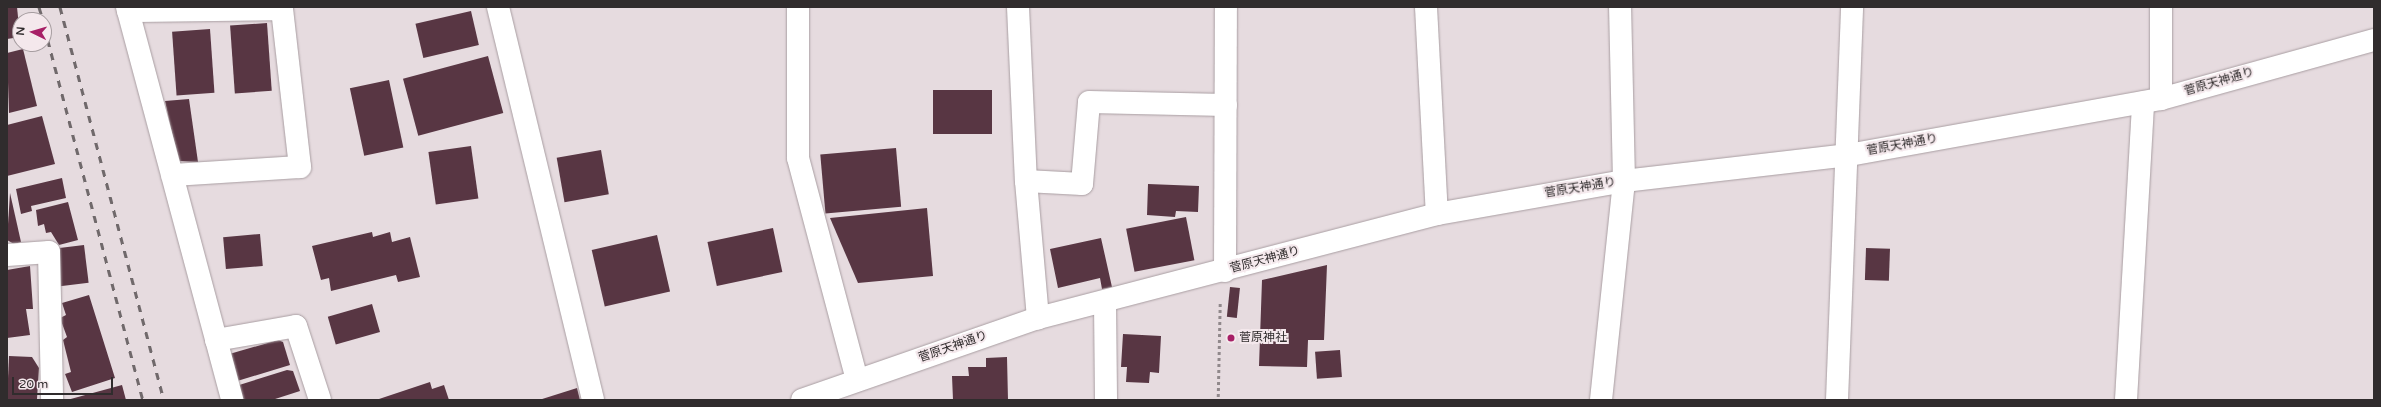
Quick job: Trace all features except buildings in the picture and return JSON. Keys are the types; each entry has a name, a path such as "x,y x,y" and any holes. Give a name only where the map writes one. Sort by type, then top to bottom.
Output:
{"street":[{"path":"498,7 593,400"},
{"path":"798,7 798,158 857,379"},
{"path":"1018,7 1026,181 1038,318"},
{"path":"1222,272 1226,105 1226,7"},
{"path":"1426,7 1438,214"},
{"path":"1601,400 1624,181 1620,7"},
{"path":"1837,400 1849,155 1852,7"},
{"path":"2126,400 2161,7"},
{"path":"172,175 300,168 282,9 128,9 194,259 232,400"},
{"name":"菅原天神通り","path":"802,400 836,393 857,379 1038,318 1105,303 1438,214 1624,181 1849,155 2152,100 2374,40"},
{"path":"1026,181 1082,184 1089,102 1226,105"},
{"path":"7,256 49,252 52,400"},
{"path":"1105,303 1106,400"},
{"path":"216,340 296,326 320,400"}],"path":[{"path":"1218,397 1222,272"}],"railway":[{"path":"39,7 41,12"},
{"path":"60,7 164,400"},
{"path":"51,52 143,400"}],"place":[{"name":"菅原神社","path":"1231,338"}]}
